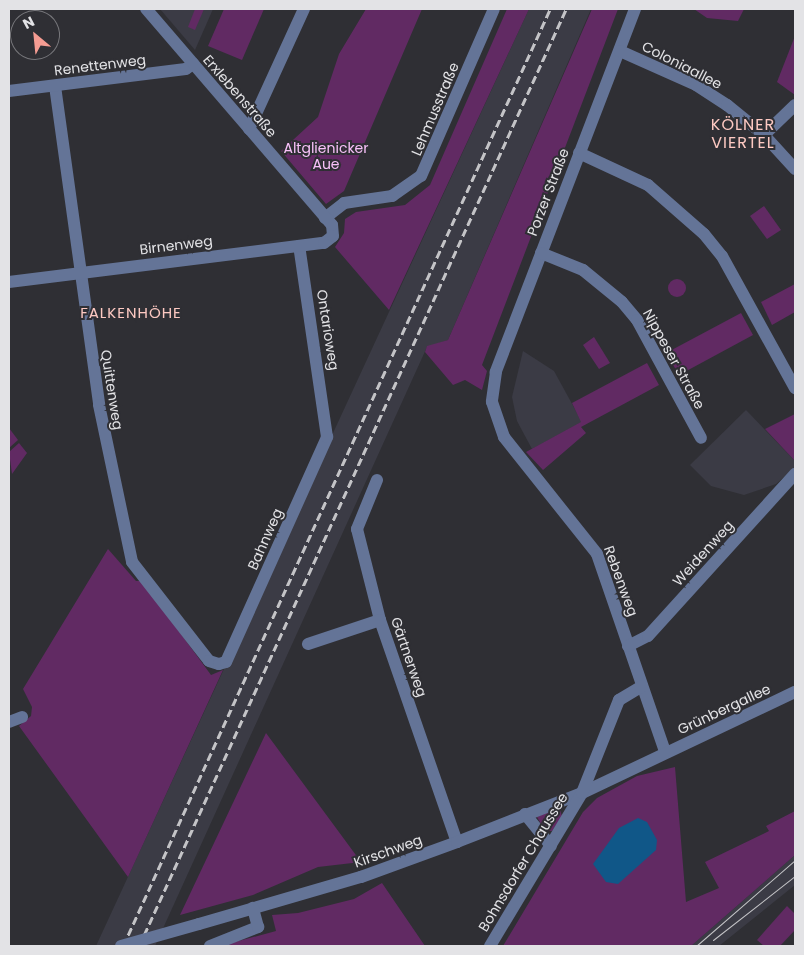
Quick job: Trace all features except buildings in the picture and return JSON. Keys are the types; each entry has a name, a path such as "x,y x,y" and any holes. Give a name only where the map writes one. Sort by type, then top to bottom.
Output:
{"street":[{"name":"Erxlebenstraße","path":"146,9 329,221"},
{"path":"249,129 304,9"},
{"name":"Lehmusstraße","path":"329,221 344,203 392,196 421,176 494,9"},
{"name":"Porzer Straße","path":"493,387 541,253 635,9"},
{"name":"Coloniaallee","path":"620,51 696,85 764,135 795,169"},
{"name":"Renettenweg","path":"9,91 55,86 194,64"},
{"name":"Quittenweg","path":"55,86 78,272 106,446 132,562 209,661 219,664"},
{"path":"764,135 795,105"},
{"path":"579,153 648,186 704,234 722,256 795,388"},
{"name":"Birnenweg","path":"9,282 300,246 330,240 329,221"},
{"name":"Ontarioweg","path":"300,246 327,419"},
{"name":"Nippeser Straße","path":"541,253 583,270 622,302 636,320 701,438"},
{"name":"Rebenweg","path":"493,387 496,419 504,437 597,554 665,752"},
{"name":"Bahnweg","path":"219,664 226,662 327,437 327,419"},
{"name":"Weidenweg","path":"628,646 648,636 795,474"},
{"name":"Gärtnerweg","path":"377,480 357,529 380,620 457,842"},
{"path":"308,644 380,620"},
{"path":"582,793 619,700 642,686"},
{"name":"Grünbergallee","path":"665,752 795,692"},
{"path":"9,722 22,717"},
{"name":"Kirschweg","path":"121,946 361,877 582,793 665,752"},
{"name":"Bohnsdorfer Chaussee","path":"490,946 582,793"},
{"path":"525,814 551,846"},
{"path":"210,946 258,927 253,908"}],"shaded area":[{"path":"160,9 213,9 195,50"},
{"path":"529,9 591,9 448,340 427,347 155,946 96,946"},
{"path":"523,351 554,371 582,422 532,449 517,421 512,397"},
{"path":"746,410 795,461 795,467 776,484 744,495 711,486 690,465"},
{"path":"795,855 795,885 719,946 691,946"}],"green space":[{"path":"195,9 204,9 195,30 188,27"},
{"path":"224,9 264,9 242,60 208,46"},
{"name":"Altglienicker Aue","path":"366,9 422,9 344,191 326,204 281,151 318,117 339,54"},
{"path":"507,9 529,9 389,310 335,247 344,233 345,219 356,212 405,205 430,185"},
{"path":"592,9 618,9 482,365 487,371 482,390 465,380 453,385 425,352 427,346 448,340"},
{"path":"694,9 744,9 738,21 707,18"},
{"path":"795,36 795,95 777,82"},
{"path":"764,206 781,230 767,239 750,216"},
{"path":"673,279 681,279 686,284 684,295 673,297 668,292 668,284"},
{"path":"795,284 795,312 772,325 761,302"},
{"path":"741,313 753,335 679,375 666,353"},
{"path":"594,337 610,363 599,369 583,345"},
{"path":"647,363 659,385 581,427 586,433 543,470 526,452 581,422 572,403"},
{"path":"795,414 795,461 765,429"},
{"path":"9,428 18,440 9,448"},
{"path":"19,443 27,453 12,474 9,452"},
{"path":"108,549 136,581 142,581 211,675 223,670 128,877 19,726 31,716 32,707 23,689"},
{"path":"266,733 361,862 318,867 253,895 180,915"},
{"path":"675,767 686,902 719,888 705,862 769,831 766,826 795,811 795,855 691,946 503,946 583,812 597,798 637,776"},
{"path":"559,807 562,816 552,831 545,831 537,817"},
{"path":"382,883 425,946 220,946 276,931 272,915 298,913 354,899"},
{"path":"787,906 795,914 795,930 780,946 764,946 757,940"}],"water":[{"path":"638,818 647,822 657,840 656,850 618,884 606,882 593,864 619,828"}],"tram line":[{"path":"696,946 795,860"},
{"path":"713,940 795,876"}],"railway":[{"path":"123,946 550,9"},
{"path":"139,946 566,9"}],"district":[{"name":"KÖLNER VIERTEL","path":"743,134"},
{"name":"FALKENHÖHE","path":"131,313"}]}
